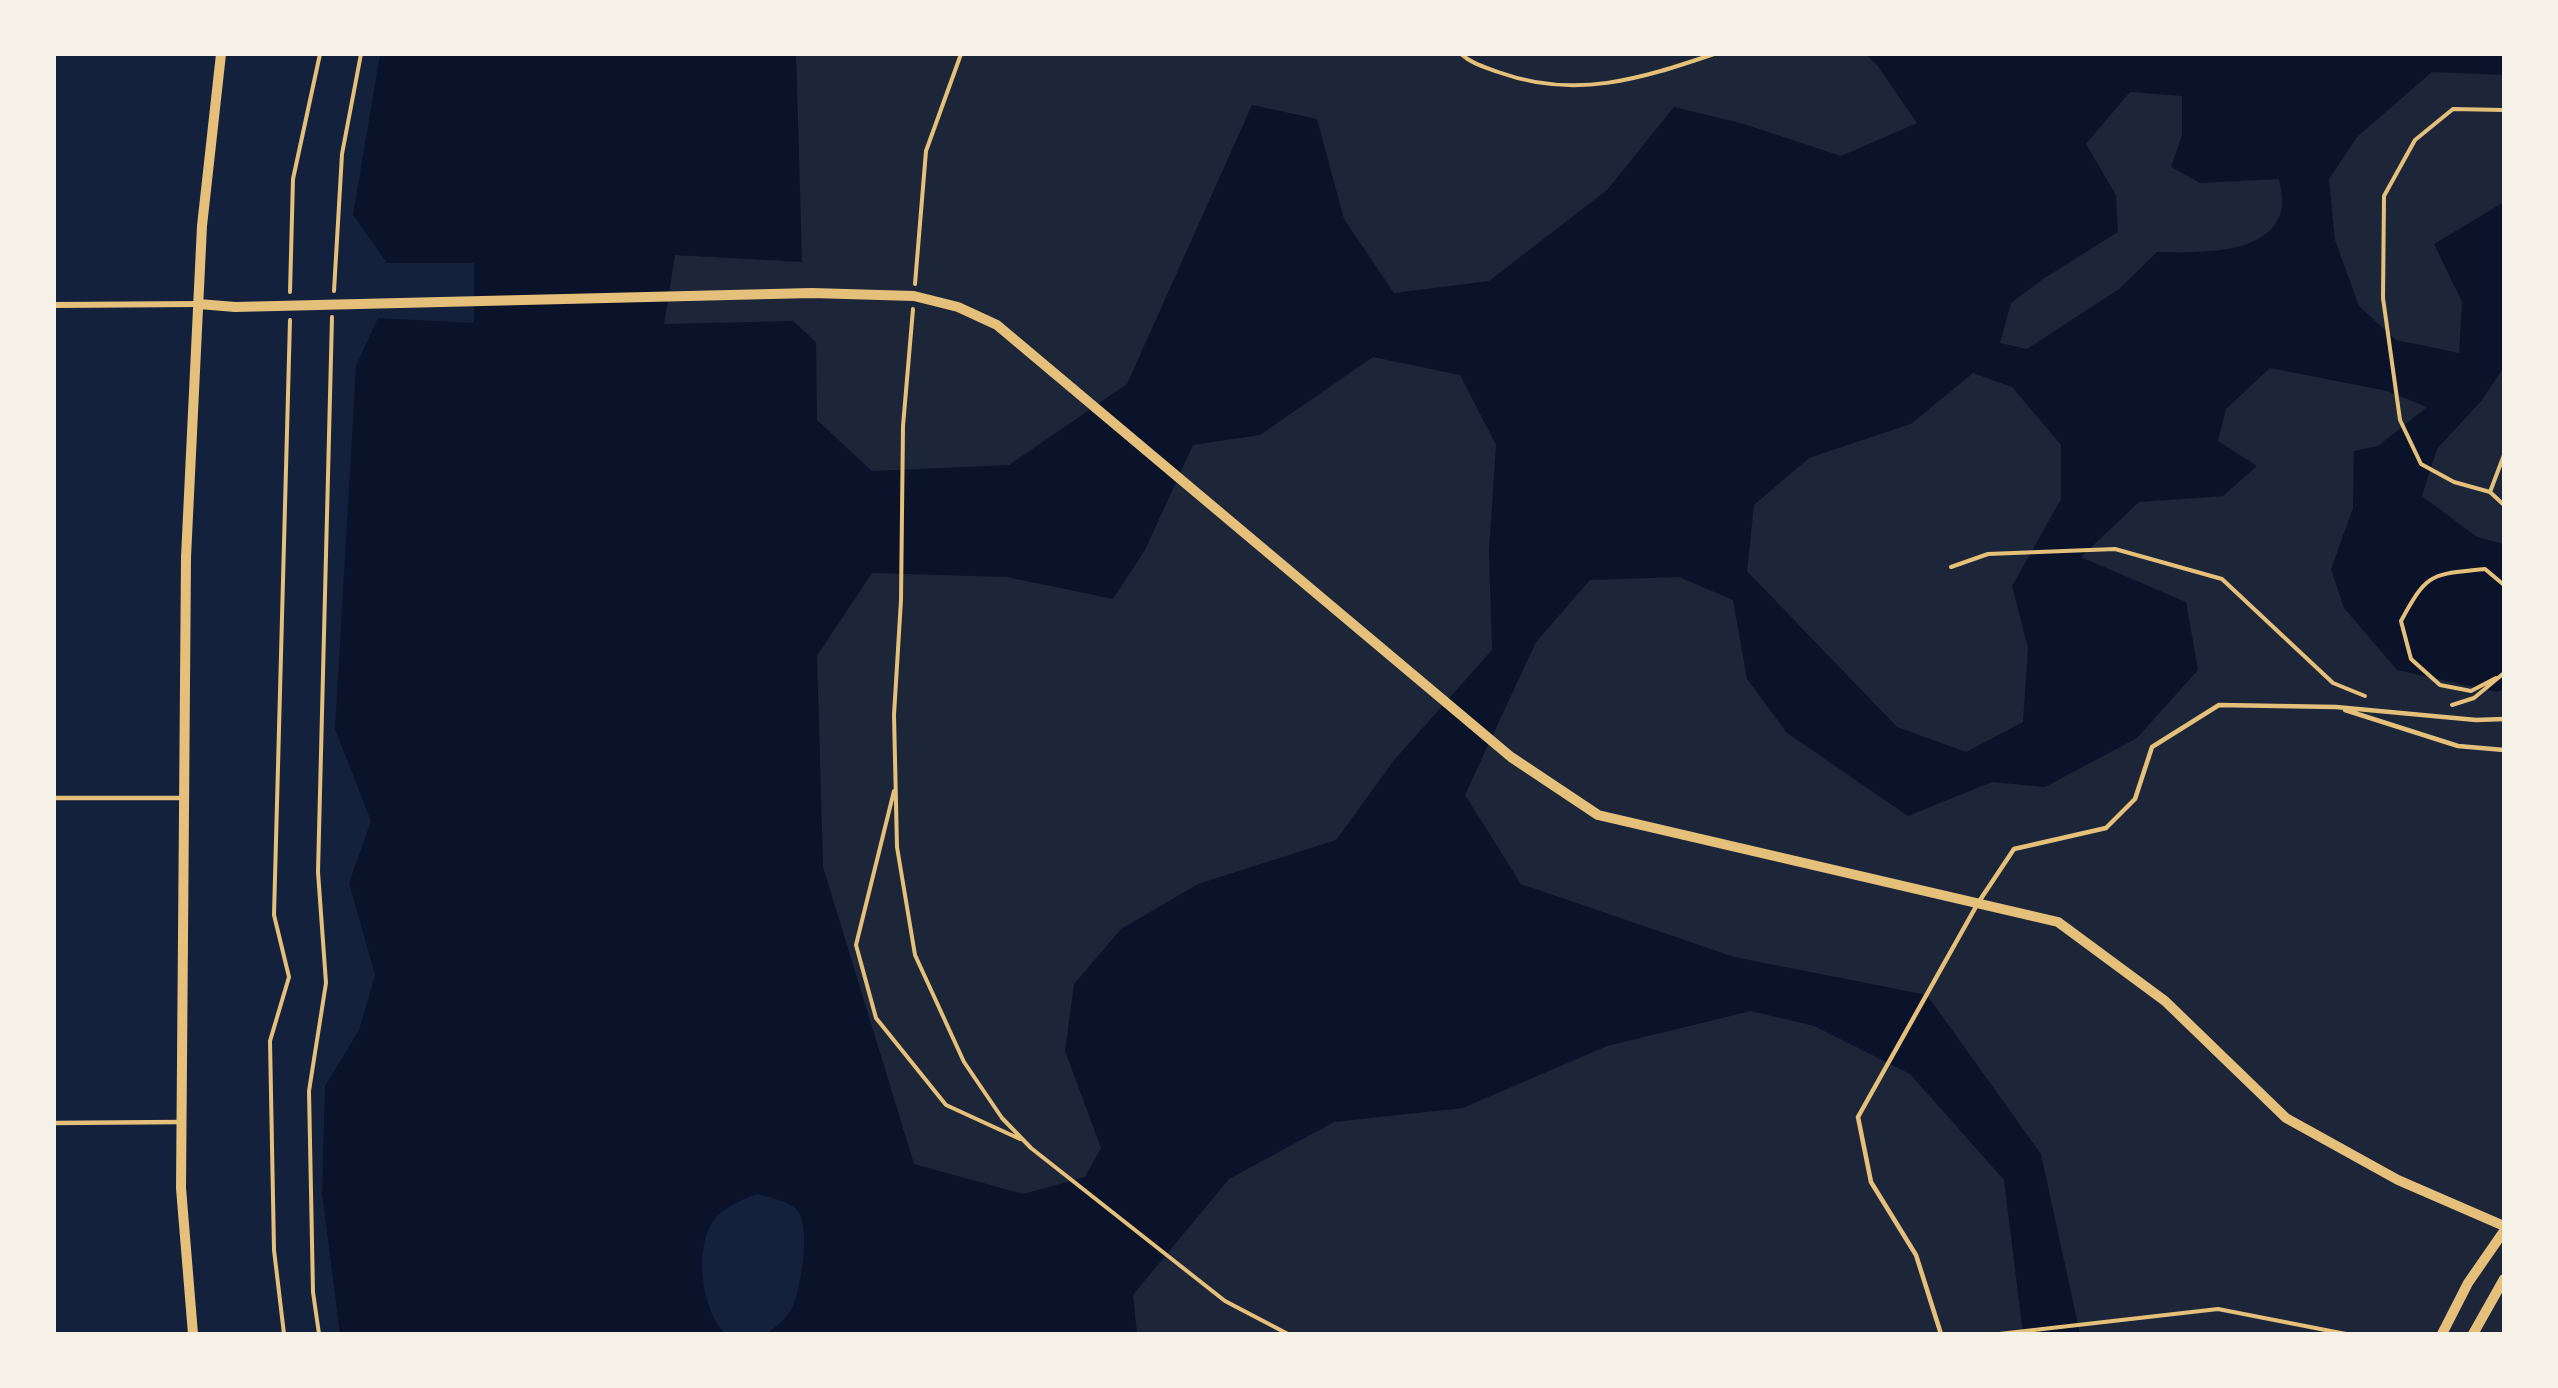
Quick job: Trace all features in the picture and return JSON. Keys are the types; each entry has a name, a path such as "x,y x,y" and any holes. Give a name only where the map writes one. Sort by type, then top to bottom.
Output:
{"street":[{"path":"193,1334 181,1188 186,557 202,226 221,54"},
{"path":"54,305 199,304 235,307 812,293 914,296 958,307 997,325 1511,757 1599,815 2058,922 2165,1001 2286,1118 2398,1180 2504,1226"},
{"path":"2442,1334 2468,1283 2504,1231"},
{"path":"2473,1334 2504,1279"}],"lane":[{"path":"1941,1334 1916,1255 1871,1182 1858,1117 1978,903 2014,849 2106,828 2135,800 2152,747 2219,705 2336,707 2476,720 2504,719"},
{"path":"2336,707 2458,746 2504,750"},
{"path":"54,798 184,798"},
{"path":"54,1123 182,1122"}],"path":[{"path":"290,298 293,179 320,54"},
{"path":"334,293 342,154 361,54"},
{"path":"961,54 926,151 903,426 901,600 894,715 897,847 915,955 964,1062 1002,1118 1023,1140 1225,1300 1288,1334"},
{"path":"1461,54 1469,61 1522,80 1573,86 1618,83 1714,54"},
{"path":"2504,110 2453,109 2415,140 2384,196 2383,298 2400,420 2421,464 2454,482 2490,492 2504,505"},
{"path":"319,1334 313,1292 309,1091 327,983 318,872 333,305"},
{"path":"284,1334 273,1250 270,1041 289,977 274,915 290,310"},
{"path":"2490,492 2504,455"},
{"path":"1951,567 1988,554 2115,549 2222,579 2333,683 2373,700"},
{"path":"2503,674 2471,691 2440,685 2411,659 2402,621 2417,591 2436,575 2485,569 2504,585"},
{"path":"2449,706 2474,698 2503,674"},
{"path":"896,784 856,945 876,1018 946,1105 1023,1140"},
{"path":"1999,1334 2218,1309 2346,1334"}],"shaded area":[{"path":"380,54 796,54 802,262 675,255 664,324 793,321 816,342 817,420 872,471 1009,465 1127,384 1252,105 1317,119 1344,219 1394,293 1489,281 1607,190 1674,107 1744,124 1841,156 1917,123 1877,65 1865,54 2504,54 2504,75 2432,72 2357,137 2329,179 2335,240 2359,306 2396,340 2459,353 2462,302 2434,244 2504,202 2504,367 2482,400 2437,449 2422,496 2477,537 2504,544 2504,689 2497,692 2397,670 2344,608 2331,569 2353,508 2354,451 2378,446 2427,407 2387,391 2270,368 2226,409 2218,441 2257,466 2223,496 2139,502 2081,557 2186,602 2198,670 2137,738 2045,787 1992,782 1908,816 1787,733 1747,679 1733,600 1679,577 1590,580 1536,642 1465,795 1521,884 1734,957 1927,995 2041,1154 2080,1334 2023,1334 2004,1180 1910,1074 1814,1026 1751,1011 1607,1046 1463,1108 1334,1122 1229,1179 1133,1295 1137,1334 766,1334 787,1316 792,1308 799,1287 804,1242 801,1217 796,1209 757,1194 734,1204 714,1220 704,1247 702,1262 706,1295 717,1323 725,1334 340,1334 322,1193 325,1086 359,1030 375,975 349,883 371,821 335,729 356,366 378,318 474,323 474,263 387,263 353,215","holes":["2130,92 2182,96 2182,135 2171,167 2200,183 2279,179 2281,212 2273,227 2261,237 2245,244 2209,251 2157,252 2119,289 2027,349 2000,343 2011,303 2043,279 2118,232 2116,195 2086,144","1373,357 1460,375 1496,445 1489,551 1492,650 1395,759 1336,840 1198,884 1121,929 1074,984 1065,1051 1101,1148 1085,1177 1023,1194 914,1164 823,867 817,656 872,573 1007,577 1113,599 1145,550 1193,445 1260,435","1973,373 2012,387 2061,445 2061,499 2012,586 2028,648 2023,722 1966,752 1897,727 1747,571 1754,505 1809,458 1911,424"]},
{"path":"796,54 2504,54 2504,1334 1074,1334 914,1164 823,867 817,656 664,324 675,255 802,261"}]}
